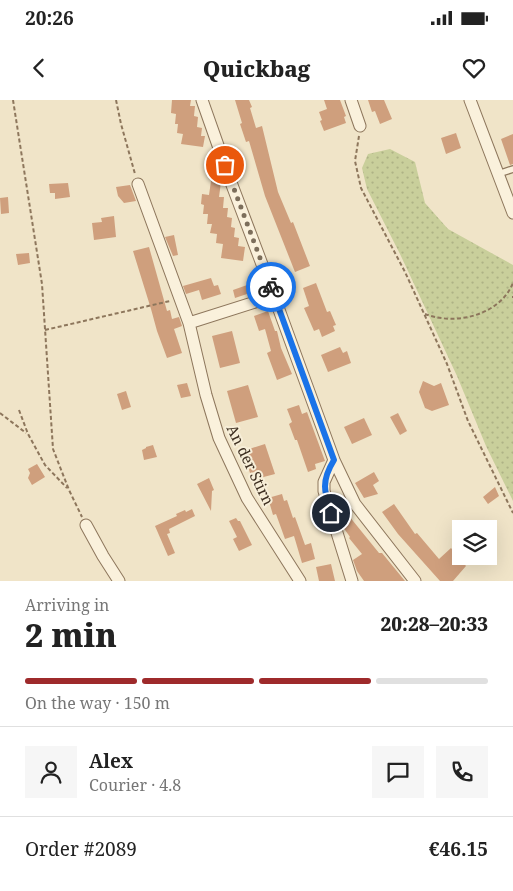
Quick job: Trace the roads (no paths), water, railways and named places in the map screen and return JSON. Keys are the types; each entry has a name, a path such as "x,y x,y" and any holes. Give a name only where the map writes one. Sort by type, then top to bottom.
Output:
{"street":[{"path":"202,100 334,460 342,470 355,504 415,581"},
{"path":"351,100 360,126"},
{"path":"470,100 513,213"},
{"name":"An der Stirn","path":"138,184 189,323 218,438 247,498 300,581"},
{"path":"189,323 274,296"},
{"path":"334,460 324,482 324,491 352,581"},
{"path":"86,526 102,556 119,581"}],"lane":[{"path":"498,174 513,169"}]}
